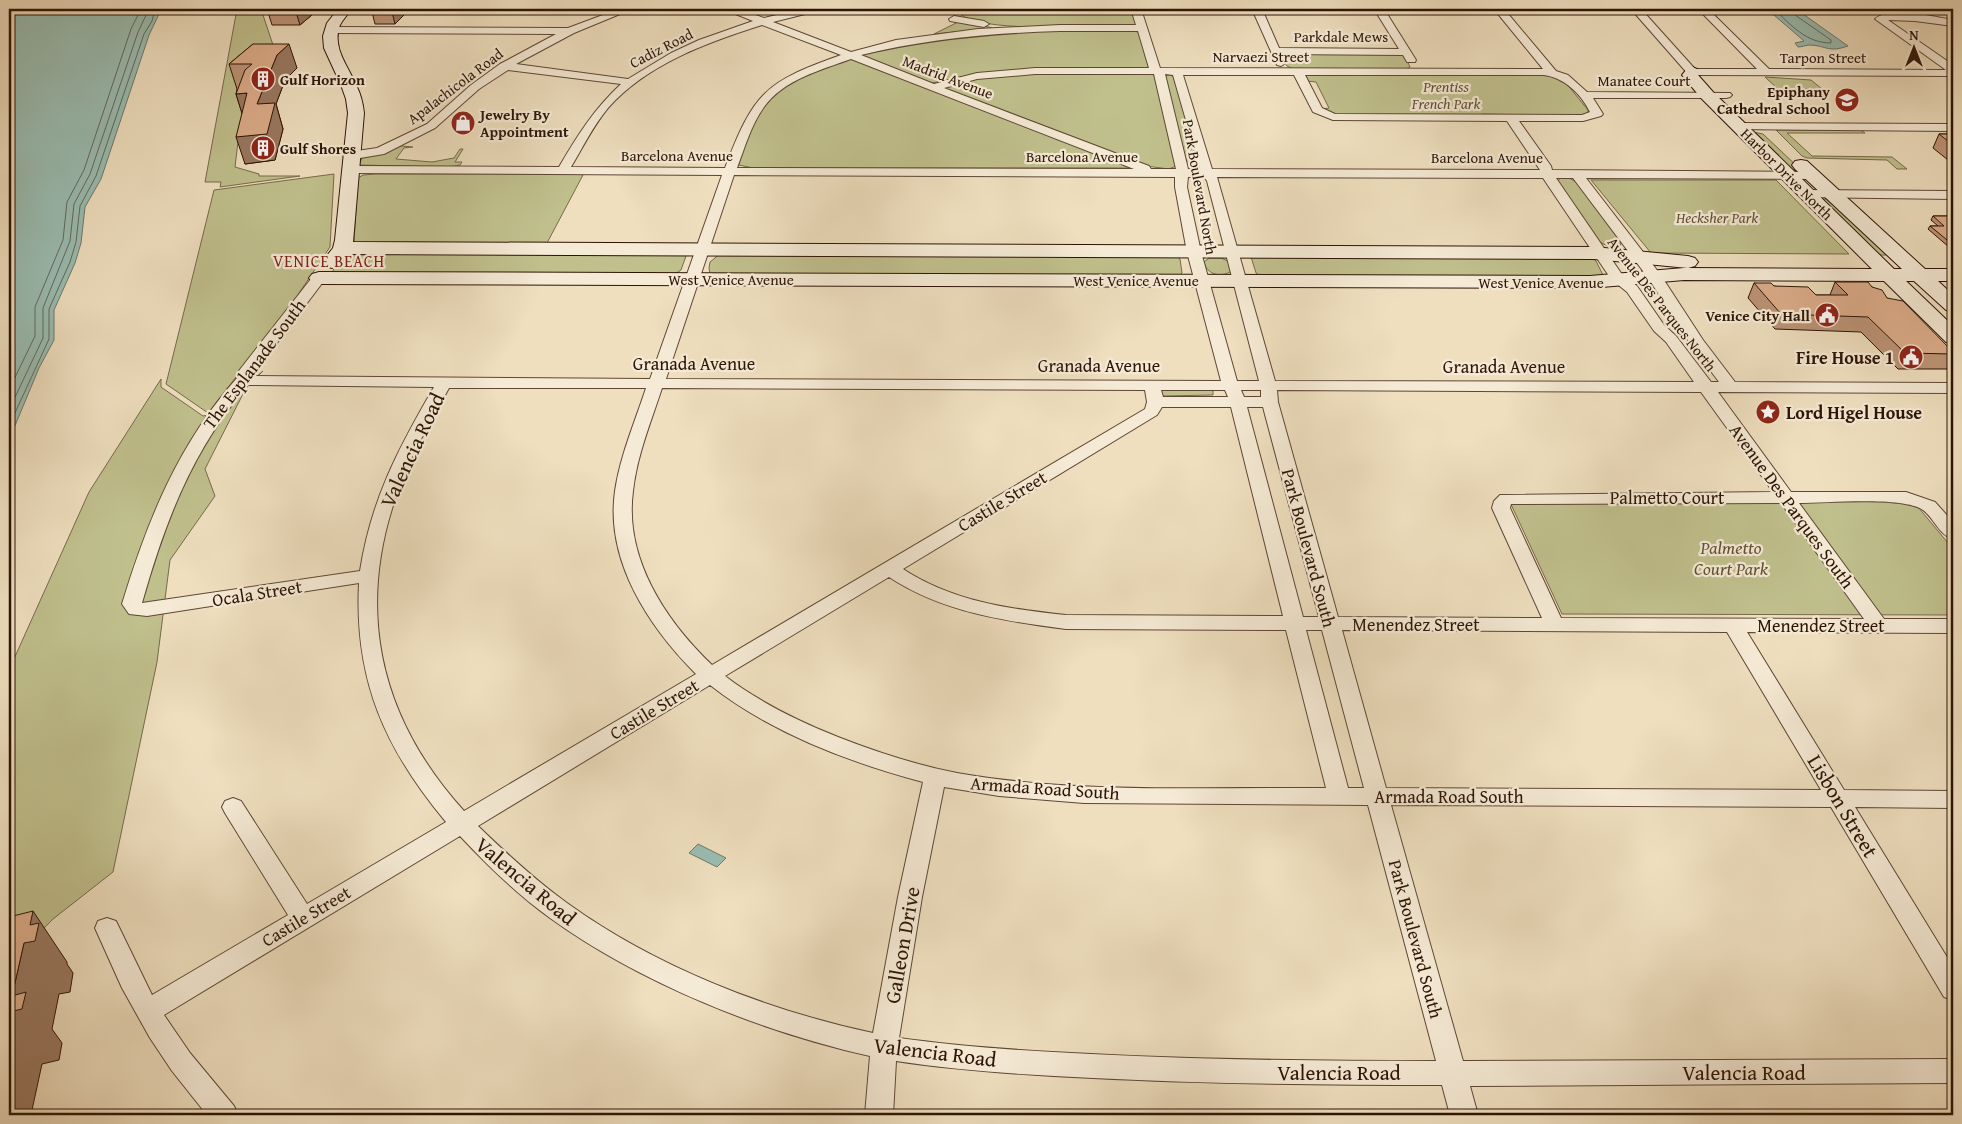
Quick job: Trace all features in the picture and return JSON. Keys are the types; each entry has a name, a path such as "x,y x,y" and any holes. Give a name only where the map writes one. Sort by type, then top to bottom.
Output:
{"street":[{"path":"319,278 342,248 353,163 356,103 331,50 329,40 330,30 335,20 345,9"},
{"name":"Apalachicola Road","path":"353,163 431,126 475,87 504,66 570,31 627,9"},
{"name":"Madrid Avenue","path":"730,9 1155,173"},
{"name":"Cadiz Road","path":"563,171 592,120 607,102 629,82 686,50 763,21 814,9"},
{"name":"Park Boulevard North","path":"1136,9 1157,71 1182,165 1181,187 1201,281"},
{"path":"1257,9 1285,71"},
{"path":"1378,9 1418,72"},
{"path":"1499,9 1552,73"},
{"path":"1636,9 1672,50"},
{"path":"1703,9 1766,72"},
{"path":"912,40 932,32 952,14 1017,28"},
{"path":"1953,23 1894,16 1880,19 1953,71"},
{"path":"693,279 729,172 748,125 759,105 770,93 808,72 850,55 912,40 1017,28 1142,28"},
{"path":"330,30 570,31"},
{"name":"Harbor Drive North","path":"1672,50 1695,72 1726,95 1835,194 1953,306"},
{"name":"Parkdale Mews","path":"1276,51 1406,52"},
{"path":"504,66 629,82"},
{"name":"Park Boulevard North","path":"1177,71 1208,173 1213,181 1237,267"},
{"name":"Narvaezi Street","path":"933,87 963,78 1006,72 1298,71 1552,73 1567,79 1583,95"},
{"name":"Manatee Court","path":"1298,71 1317,110 1329,116 1583,118 1596,115 1596,111 1583,95"},
{"name":"Tarpon Street","path":"1695,72 1953,71"},
{"name":"Harbor Drive North","path":"1695,72 1690,75 1707,95 1953,338"},
{"name":"Manatee Court","path":"1583,95 1726,95"},
{"name":"Avenue Des Parques North","path":"1511,118 1545,166 1547,174 1600,254 1620,281 1632,289 1706,387"},
{"path":"1740,127 1953,128"},
{"name":"Barcelona Avenue","path":"353,163 563,171 1812,175"},
{"name":"Avenue Des Parques North","path":"1576,174 1656,277 1697,342 1730,387"},
{"path":"1806,194 1953,195"},
{"name":"West Venice Avenue","path":"342,248 1194,252 1237,267 1620,281 1694,274 1913,269 1953,263"},
{"name":"West Venice Avenue","path":"319,278 1201,281 1237,267 1600,254 1686,262 1883,269"},
{"name":"Park Boulevard South","path":"1237,267 1329,623 1378,795 1464,1115"},
{"name":"West Venice Avenue","path":"1913,269 1953,275"},
{"name":"The Esplanade South","path":"147,610 136,609 132,604 165,504 201,436 223,402 245,379 244,375 319,278"},
{"name":"Armada Road South","path":"693,279 625,476 622,509 625,542 636,578 656,614 669,632 710,675 742,698 784,721 871,758 970,784 1069,794 1953,799"},
{"name":"Park Boulevard South","path":"1201,281 1230,385 1238,402 1339,796"},
{"name":"Granada Avenue","path":"245,379 252,381 444,383 657,382 1154,393 1230,385 1269,394 1706,387 1953,388"},
{"name":"Valencia Road","path":"444,383 401,462 391,485 376,529 368,576 368,635 373,668 394,729 418,769 460,824 521,882 551,906 619,950 673,976 742,1004 808,1027 884,1047 943,1056 1124,1068 1206,1071 1452,1073 1953,1071"},
{"name":"Avenue Des Parques South","path":"1706,387 1879,626"},
{"path":"1154,393 1238,402 1269,394"},
{"name":"Castile Street","path":"148,1010 890,569 1150,412 1155,408 1154,393"},
{"name":"Palmetto Court","path":"1555,625 1501,508 1503,501 1506,499 1906,497 1930,506 1953,533"},
{"name":"Menendez Street","path":"890,569 932,594 949,600 991,611 1026,617 1095,623 1953,626"},
{"name":"Ocala Street","path":"147,610 368,576"},
{"name":"Lisbon Street","path":"1733,625 1953,988"},
{"name":"Galleon Drive","path":"879,1115 884,1047 910,897 935,776"},
{"path":"233,807 303,918"},
{"path":"107,928 129,979 148,1010 180,1061 224,1115"}],"green space":[{"path":"237,9 261,9 276,54 240,125 235,167 259,174 259,176 300,176 220,187 221,182 205,182"},
{"path":"954,9 1133,9 1138,24 1115,27 998,25 964,17"},
{"path":"958,22 989,27 992,28 934,34"},
{"path":"1132,30 1140,33 1148,68 976,74 932,83 862,56 863,53 985,32"},
{"path":"1280,53 1402,54 1405,56 1410,67 1406,69 1293,69 1287,66"},
{"path":"852,59 1130,168 753,168 739,165 743,150 757,118 766,103 777,92 803,76"},
{"path":"1016,73 1152,74 1155,77 1176,166 1169,169 1146,166 944,88 944,85 966,79"},
{"name":"Prentiss French Park","path":"1540,73 1562,78 1588,110 1588,114 1581,116 1482,114 1481,116 1359,116 1333,114 1323,109 1329,108 1316,82 1307,81 1305,76 1306,74"},
{"path":"1165,76 1175,77 1198,164 1196,165 1187,165"},
{"path":"1765,77 1811,80 1822,89 1778,89"},
{"path":"1776,130 1860,130 1865,133 1787,133 1812,156 1892,157 1907,169 1897,169 1887,160 1807,158 1802,156"},
{"path":"1753,132 1763,134 1799,168 1791,170"},
{"path":"401,146 413,147 404,148 396,159 432,162 454,158 460,149 463,149 455,162 462,162 460,165 451,167 359,165 362,158"},
{"name":"VENICE BEACH","path":"334,174 330,247 283,317 208,413 166,384 214,190"},
{"path":"363,175 583,175 547,243 354,242 358,178"},
{"path":"1560,178 1569,178 1578,183 1622,242 1620,243 1621,245 1608,246 1597,241 1558,181"},
{"name":"Hecksher Park","path":"1591,180 1776,180 1849,254 1651,253"},
{"path":"1820,199 1828,199 1888,255 1879,255"},
{"path":"721,253 1176,256 1180,259 1182,273 1179,276 710,274 710,262"},
{"path":"347,254 684,254 686,256 681,270 675,274 334,273 333,270"},
{"path":"1251,257 1592,258 1596,261 1603,275 1601,277 1261,276 1256,273"},
{"path":"1209,258 1221,258 1230,262 1232,271 1219,275 1211,272 1204,262"},
{"path":"263,371 246,388 205,469 215,496 170,560 157,662 113,872 53,919 9,964 9,670 89,492 161,379 161,387 203,416 212,414"},
{"path":"1207,389 1213,391 1213,395 1164,396 1159,395 1158,390"},
{"name":"Palmetto Court Park","path":"1509,500 1913,501 1953,549 1953,615 1562,614"}],"water":[{"path":"9,9 160,9 160,12 149,35 101,179 85,207 81,243 75,263 54,310 54,340 39,368 9,440"},
{"path":"1767,9 1796,9 1848,46 1832,49 1810,45 1798,47 1795,43 1804,41"},
{"path":"698,844 726,858 717,867 689,853"}],"building":[{"path":"376,9 396,9 392,12 372,12"},
{"path":"253,44 289,44 277,55 257,104 275,103 267,134 236,137 247,93 236,94 245,70 252,64 229,64"},
{"path":"1939,134 1953,134 1953,145"},
{"path":"1933,216 1953,216 1953,244 1930,226 1944,226"},
{"path":"1835,282 1868,282 1872,287 1882,290 1887,298 1903,301 1953,354 1905,353 1868,317 1781,314 1754,283 1771,283 1774,286 1808,287 1816,295 1848,295"},
{"path":"33,911 30,925 39,923 35,941 24,943 12,996 26,992 22,1009 9,1012 9,917"}],"place":[{"name":"Gulf Horizon","path":"263,79"},
{"name":"Epiphany Cathedral School","path":"1847,100"},
{"name":"Jewelry By Appointment","path":"463,123"},
{"name":"Gulf Shores","path":"263,148"},
{"name":"Venice City Hall","path":"1827,315"},
{"name":"Fire House 1","path":"1911,357"},
{"name":"Lord Higel House","path":"1768,412"}],"district":[{"name":"VENICE BEACH","path":"329,261"}]}
